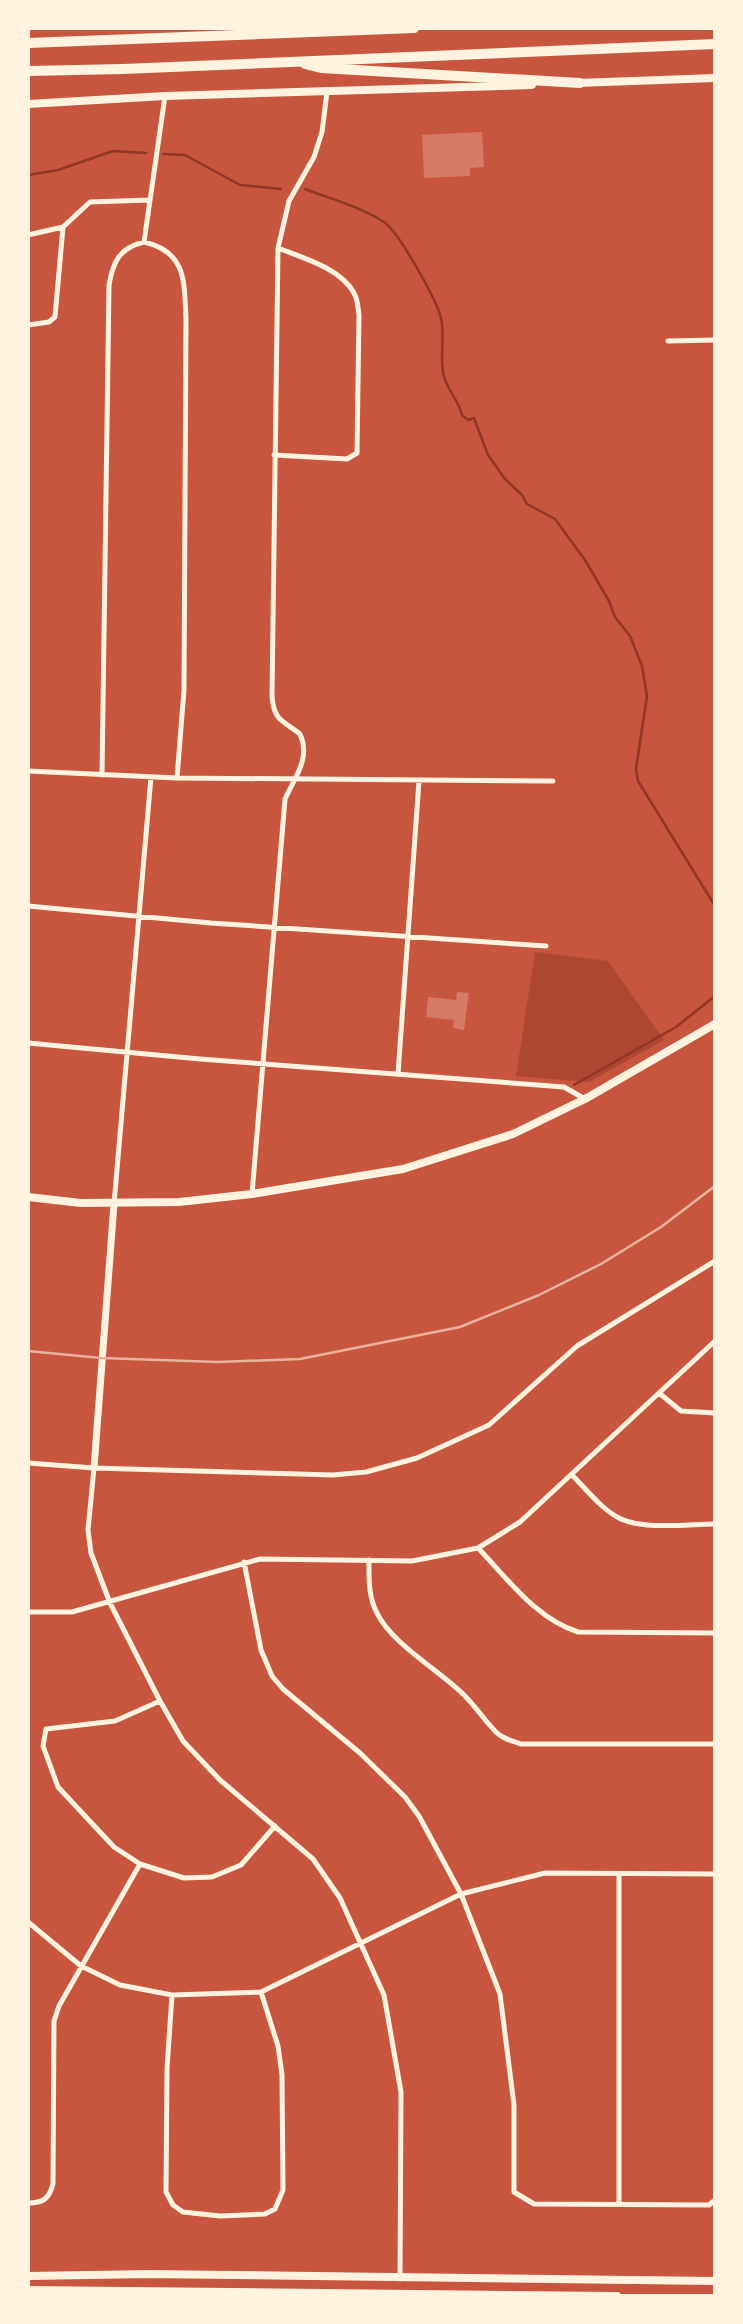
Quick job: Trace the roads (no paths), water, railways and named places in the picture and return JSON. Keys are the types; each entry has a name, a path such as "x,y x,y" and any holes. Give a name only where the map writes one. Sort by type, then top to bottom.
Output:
{"highway":[{"path":"28,43 414,28"},
{"path":"28,71 715,44"},
{"path":"288,61 321,68 580,83"}],"main road":[{"path":"28,103 715,78"},
{"path":"28,1197 114,1204 179,1202 252,1194 403,1169 513,1133 585,1099 715,1024"},
{"path":"28,2276 150,2274 715,2281"},
{"path":"399,2295 400,2279"},
{"path":"28,2290 617,2296"}],"street":[{"path":"252,1194 285,799 302,767 303,741 300,734 277,719 272,696 278,248 289,201 314,157 322,132 327,92"},
{"path":"145,242 165,96"},
{"path":"28,235 63,228 90,202 150,200"},
{"path":"28,325 48,322 55,317 63,228"},
{"path":"102,775 108,285 118,256 125,249 145,242 155,244 171,254 184,276 184,691 177,778"},
{"path":"274,455 347,459 357,453 359,340 356,297 352,289 333,272 278,248"},
{"path":"668,341 715,340"},
{"path":"28,771 177,778 553,781"},
{"path":"151,777 101,1357 88,1530 91,1553 110,1602 183,1741 220,1780 313,1859 340,1898 384,1995 401,2092 400,2279"},
{"path":"398,1074 419,781"},
{"path":"28,906 546,946"},
{"path":"28,1043 564,1087 585,1099"},
{"path":"28,1463 94,1468 333,1475 366,1472 418,1458 489,1424 577,1346 715,1261"},
{"path":"28,1612 72,1612 244,1562 279,1557 412,1561 478,1548 520,1522 715,1341"},
{"path":"659,1393 681,1410 715,1413"},
{"path":"572,1475 602,1506 622,1519 642,1524 715,1524"},
{"path":"478,1548 541,1612 562,1627 578,1632 715,1633"},
{"path":"369,1560 371,1599 377,1615 389,1630 465,1695 498,1734 508,1740 521,1744 715,1744"},
{"path":"244,1562 261,1650 272,1676 283,1689 369,1761 405,1797 419,1816 461,1894 500,1994 513,2105 514,2192 534,2204 709,2204 715,2200"},
{"path":"160,1701 115,1721 46,1729 43,1746 58,1787 114,1847 140,1864 184,1878 212,1877 241,1865 275,1826"},
{"path":"28,2203 41,2203 47,2198 53,2184 54,2021 59,2006 140,1864"},
{"path":"28,1922 81,1966 120,1985 172,1995 261,1992 461,1894 545,1873 715,1874"},
{"path":"619,1874 620,2204"},
{"path":"172,1995 167,2069 166,2192 173,2205 183,2212 220,2216 265,2214 275,2209 283,2190 282,2075 278,2046 261,1992"}],"waterway":[{"path":"28,175 58,170 113,151 146,153"},
{"path":"163,154 185,155 240,185 281,189"},
{"path":"305,189 375,217 391,228 399,239 438,309 442,325 444,378 462,415 468,420 474,418 488,455 527,504 555,519 585,560 609,601 615,617 630,636 642,666 647,696 636,769 638,781 715,906"},
{"path":"574,1085 676,1027 715,996"}],"railway":[{"path":"28,1351 101,1358 218,1362 300,1359 460,1327 539,1295 601,1264 661,1227 715,1186"}]}
